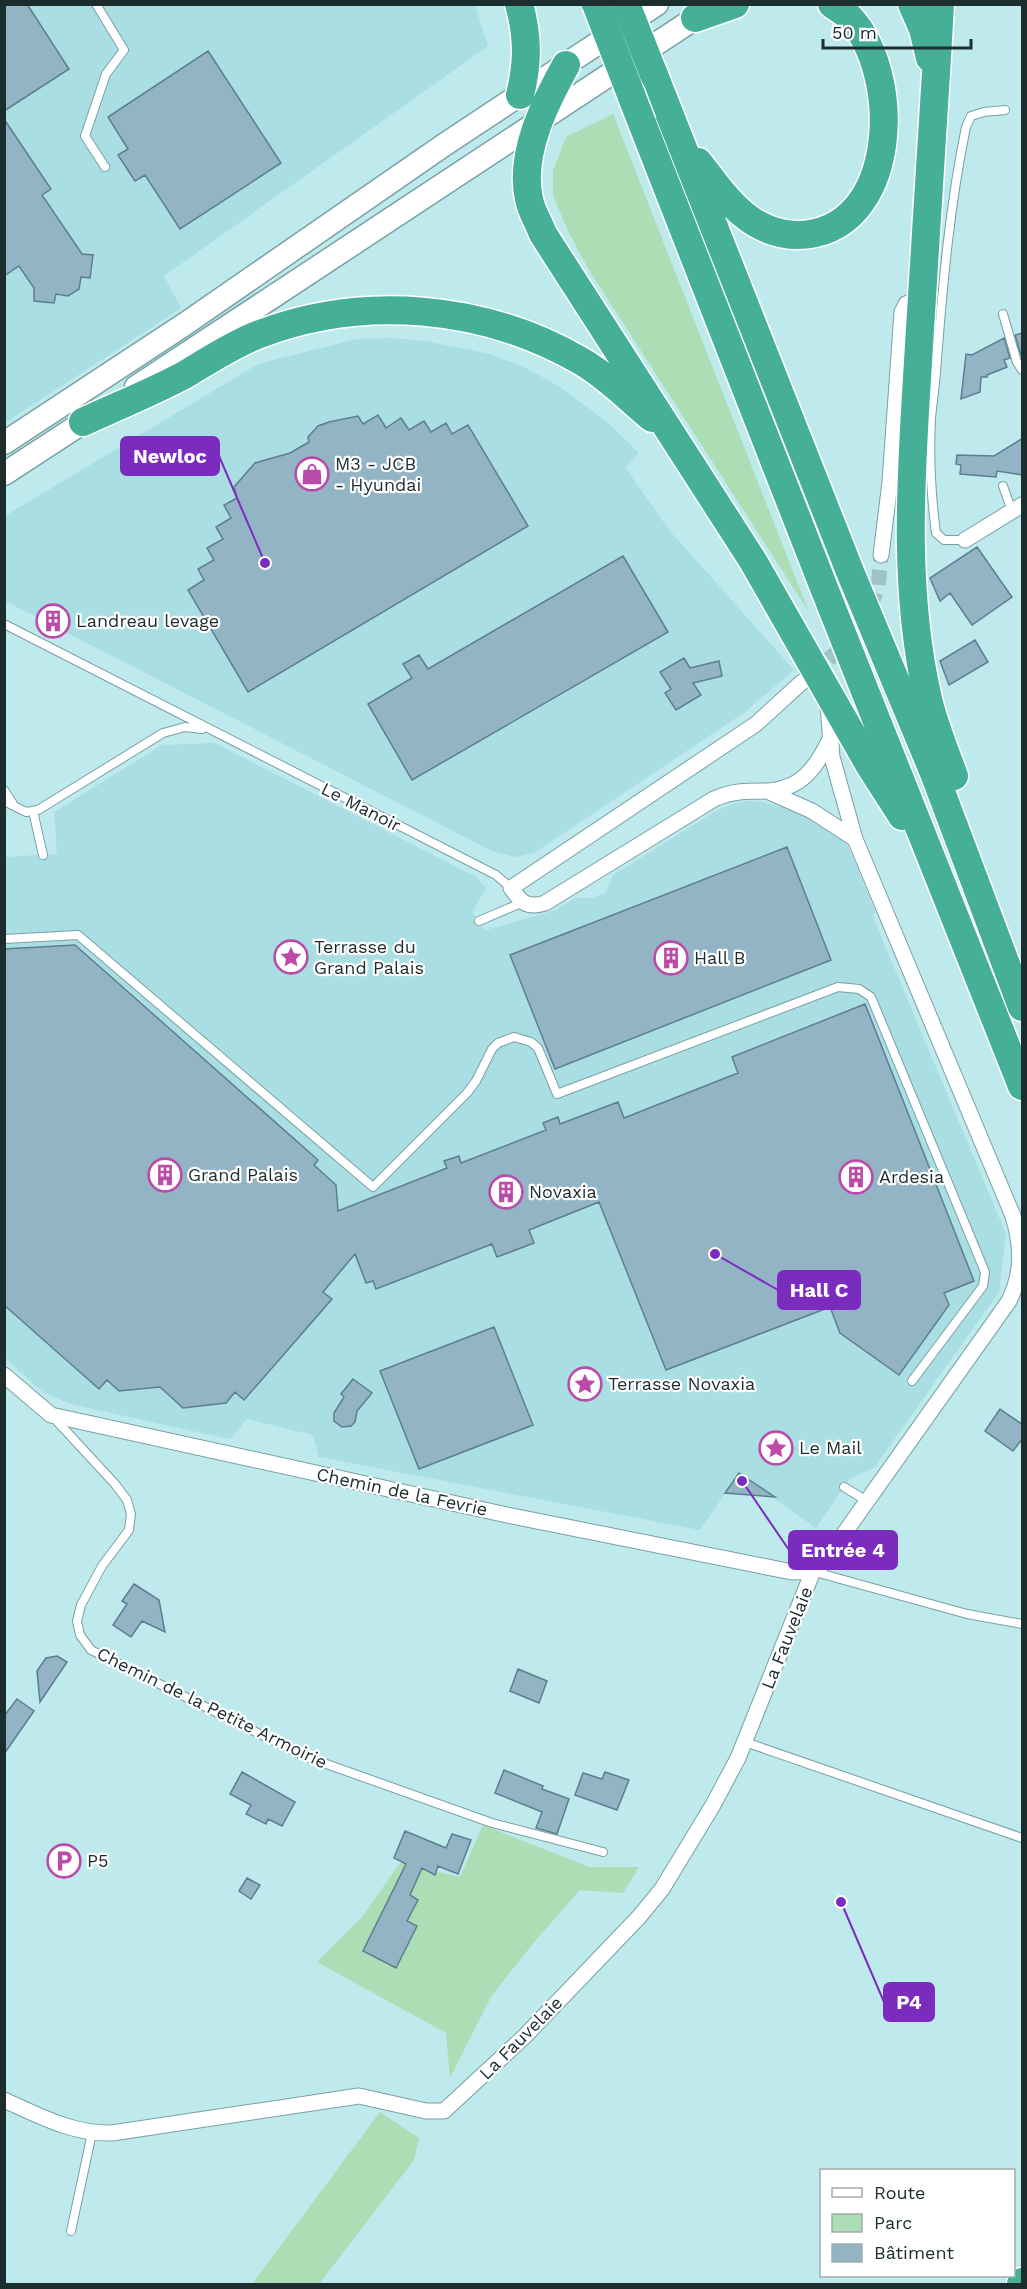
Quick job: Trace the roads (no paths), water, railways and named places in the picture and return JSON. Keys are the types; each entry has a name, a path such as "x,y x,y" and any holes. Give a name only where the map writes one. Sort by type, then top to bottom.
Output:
{"highway":[{"path":"519,4 525,26 527,49 525,77 520,95"},
{"path":"596,4 821,582 1023,1086"},
{"path":"626,4 851,574 934,772 1023,1007"},
{"path":"705,11 735,4"},
{"path":"678,136 725,196 743,214 761,226 787,235 812,235 836,224 857,208 870,189 880,162 884,132 882,92 877,69 864,38 847,14 832,4"},
{"path":"912,4 924,29 936,80"},
{"path":"940,4 921,298 910,529 911,576 918,644 929,700 968,814 1004,961"},
{"path":"566,65 546,101 528,162 529,199 543,234 753,561 814,685 939,873"},
{"path":"83,422 184,375 236,345 284,326 336,314 419,311 458,315 498,324 562,351 582,362 609,382 676,439"}],"main road":[{"path":"4,443 185,324 657,4"},
{"path":"4,474 705,11"}],"street":[{"path":"881,555 890,482 902,312 906,304 921,298"},
{"path":"965,540 1017,508"},
{"path":"813,1571 828,1558 1009,1301 1017,1285 1021,1260 1019,1234 1013,1216 855,838 838,783 830,739 814,685 511,888 521,903 530,906 554,898 726,794 750,790 767,791 793,784 808,775 820,760 830,739"},
{"path":"767,791 812,811 855,838"},
{"name":"Chemin de la Fevrie","path":"4,1375 51,1415 507,1515 795,1573 813,1571"},
{"name":"La Fauvelaie","path":"4,2100 63,2127 92,2133 112,2133 359,2096 426,2111 444,2111 525,2036 639,1917 662,1889 713,1805 745,1742 813,1571"}],"lane":[{"path":"96,4 124,50 106,74 85,136 105,167"},
{"path":"965,540 944,540 936,532 931,474 931,419 952,209 966,128 971,116 1005,110"},
{"path":"1003,314 1017,362 1023,370"},
{"path":"1003,486 1017,508"},
{"name":"Le Manoir","path":"4,624 496,875 511,888"},
{"path":"4,790 9,802 21,810 33,811 163,734 185,728 209,730"},
{"path":"33,811 43,855"},
{"path":"479,921 521,903"},
{"path":"4,939 78,935 373,1187 467,1093 492,1049 506,1039 523,1039 538,1048 557,1094 838,987 859,989 871,997 985,1272 983,1286 912,1381"},
{"name":"Chemin de la Petite Armoirie","path":"51,1415 128,1500 131,1514 129,1530 102,1566 81,1605 77,1621 78,1628 80,1635 92,1650 304,1756 492,1823 603,1852"},
{"path":"844,1487 867,1501"},
{"path":"813,1571 967,1614 1023,1624"},
{"path":"745,1742 1023,1838"},
{"path":"71,2231 92,2133"}],"tunnel":[{"path":"811,674 858,634 878,588 881,555"}],"place":[{"name":"M3 - JCB - Hyundai","path":"312,474"},
{"name":"Newloc","path":"265,563"},
{"name":"Landreau levage","path":"53,621"},
{"name":"Terrasse du Grand Palais","path":"291,957"},
{"name":"Hall B","path":"671,958"},
{"name":"Grand Palais","path":"165,1175"},
{"name":"Ardesia","path":"856,1177"},
{"name":"Novaxia","path":"506,1192"},
{"name":"Hall C","path":"715,1254"},
{"name":"Terrasse Novaxia","path":"585,1384"},
{"name":"Le Mail","path":"776,1448"},
{"name":"Entrée 4","path":"742,1481"},
{"name":"P5","path":"64,1861"},
{"name":"P4","path":"841,1902"}]}
